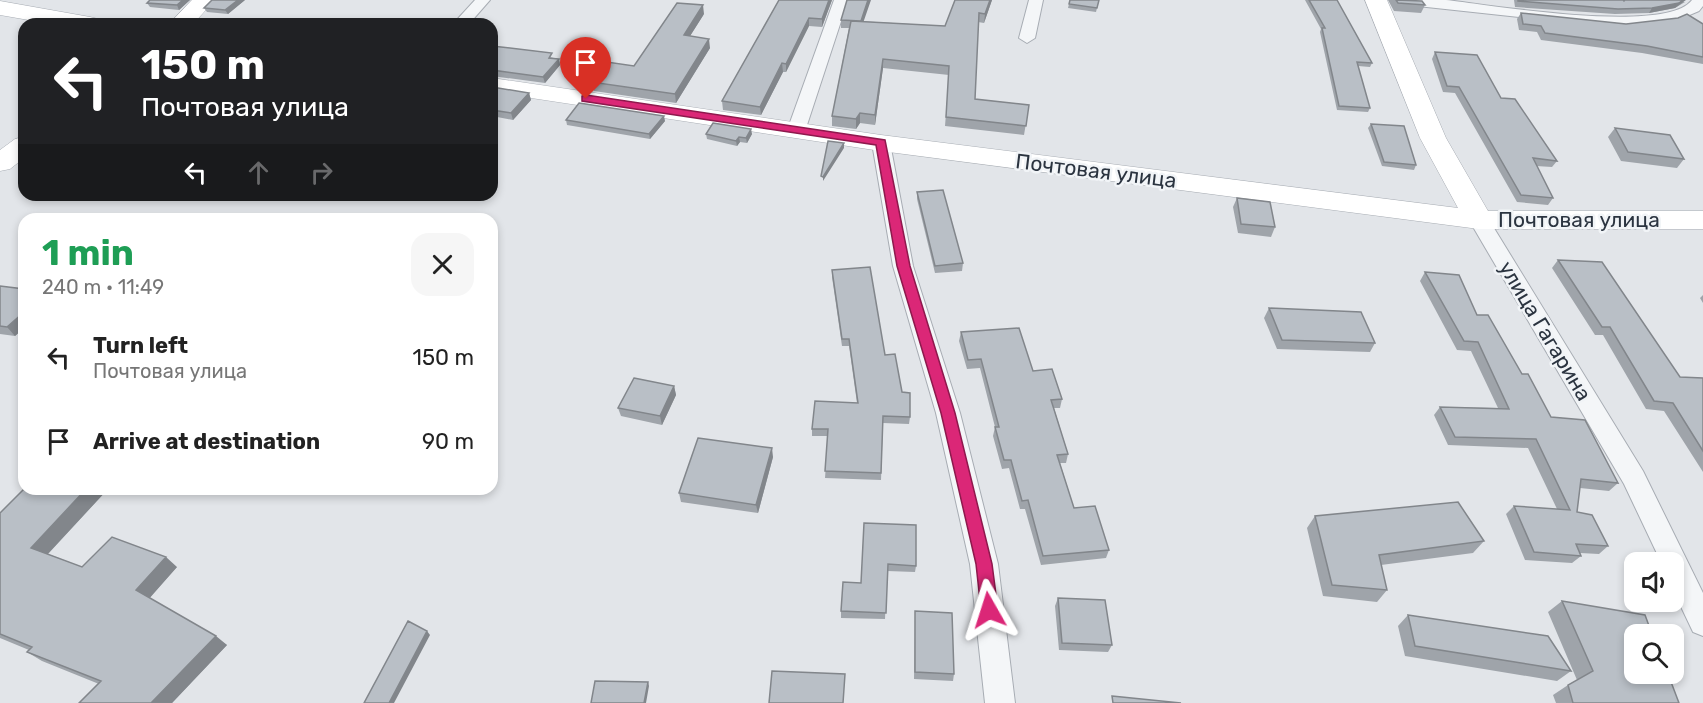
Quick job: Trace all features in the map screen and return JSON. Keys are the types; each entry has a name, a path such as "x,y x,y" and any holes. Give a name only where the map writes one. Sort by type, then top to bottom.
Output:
{"main road":[{"path":"186,18 204,0"},
{"name":"улица Гагарина","path":"1376,0 1433,138 1479,220"},
{"path":"0,8 56,18"},
{"name":"Почтовая улица","path":"498,86 881,142 1479,220 1703,220"},
{"path":"0,163 18,150"}],"street":[{"path":"466,18 483,0"},
{"path":"797,128 841,0"},
{"path":"1027,38 1036,0"},
{"path":"1398,0 1622,22 1668,19 1694,8 1700,0"},
{"path":"881,142 903,266 948,413 984,564 999,703"},
{"name":"улица Гагарина","path":"1479,220 1634,478 1669,552"},
{"name":"улица Гагарина","path":"1684,584 1703,623"}],"building":[{"path":"150,0 183,0 177,5 147,3"},
{"path":"212,0 238,0 225,10 204,8"},
{"path":"779,0 829,0 822,19 809,18 786,64 782,63 760,107 722,101"},
{"path":"847,0 868,0 861,21 841,20"},
{"path":"955,0 990,0 985,14 979,13 975,99 1029,105 1026,126 946,117 949,66 883,59 875,115 860,113 856,119 832,116 851,21 945,26"},
{"path":"1070,0 1099,0 1097,8 1069,4"},
{"path":"1309,0 1337,0 1372,63 1357,62 1370,108 1339,106 1322,28 1325,28"},
{"path":"1396,0 1422,1 1425,5 1398,3"},
{"path":"1518,0 1683,0 1679,3 1652,8 1618,9"},
{"path":"677,3 703,5 684,35 709,39 675,94 591,82 607,62 634,66"},
{"path":"1521,13 1626,24 1678,18 1687,14 1703,24 1703,57 1647,46 1545,33 1541,26 1523,24"},
{"path":"498,47 552,53 549,58 559,59 543,77 498,71"},
{"path":"1435,52 1477,55 1501,98 1515,99 1557,161 1533,158 1553,198 1521,195 1459,87 1447,86"},
{"path":"498,88 529,93 511,113 498,111"},
{"path":"579,103 664,116 649,134 566,120"},
{"path":"713,123 751,129 746,138 739,137 736,141 706,134"},
{"path":"1371,124 1404,126 1416,165 1384,162"},
{"path":"1615,128 1670,135 1684,159 1628,152"},
{"path":"828,141 844,143 823,177 821,176"},
{"path":"943,190 963,263 935,266 917,192"},
{"path":"1237,198 1270,202 1275,227 1241,224"},
{"path":"1558,260 1602,262 1680,377 1703,378 1703,451 1673,403 1654,401 1610,327 1602,327"},
{"path":"870,267 885,355 895,354 902,392 910,393 910,417 883,416 881,473 825,471 828,429 812,429 815,401 858,403 849,339 842,339 832,270"},
{"path":"1425,272 1459,275 1477,315 1488,315 1522,374 1528,374 1551,417 1585,420 1618,483 1581,479 1577,512 1592,515 1608,546 1576,544 1581,556 1534,552 1514,506 1570,510 1536,439 1455,437 1440,407 1509,409 1478,342 1464,341"},
{"path":"0,286 18,288 18,317 7,327 0,326"},
{"path":"1269,308 1361,312 1375,343 1282,340"},
{"path":"1019,328 1033,371 1052,369 1062,399 1051,400 1068,454 1057,455 1074,508 1095,506 1109,550 1043,556 1028,500 1022,501 1011,460 1004,460 995,427 999,427 981,359 968,360 961,332"},
{"path":"634,378 674,386 660,416 618,408"},
{"path":"698,438 772,448 756,505 679,493"},
{"path":"18,495 80,495 31,548 82,567 112,537 166,557 136,590 216,636 151,703 79,703 101,681 27,652 32,647 0,634 0,513"},
{"path":"1458,502 1484,541 1379,555 1387,590 1332,585 1315,516"},
{"path":"864,523 916,525 916,566 888,564 886,613 841,611 843,582 861,583"},
{"path":"1058,598 1105,600 1112,645 1062,643"},
{"path":"1562,601 1645,615 1648,624 1624,624 1624,684 1672,684 1679,703 1573,703 1568,685 1593,671"},
{"path":"915,611 952,613 954,674 915,672"},
{"path":"1408,615 1548,636 1571,671 1415,646"},
{"path":"408,621 427,631 389,703 364,703"},
{"path":"772,671 845,674 843,703 769,703"},
{"path":"595,681 648,682 644,703 591,703"},
{"path":"1112,696 1181,703 1113,703"}],"route":[{"path":"586,99 881,142 903,266 948,413 984,564 989,610"}]}
